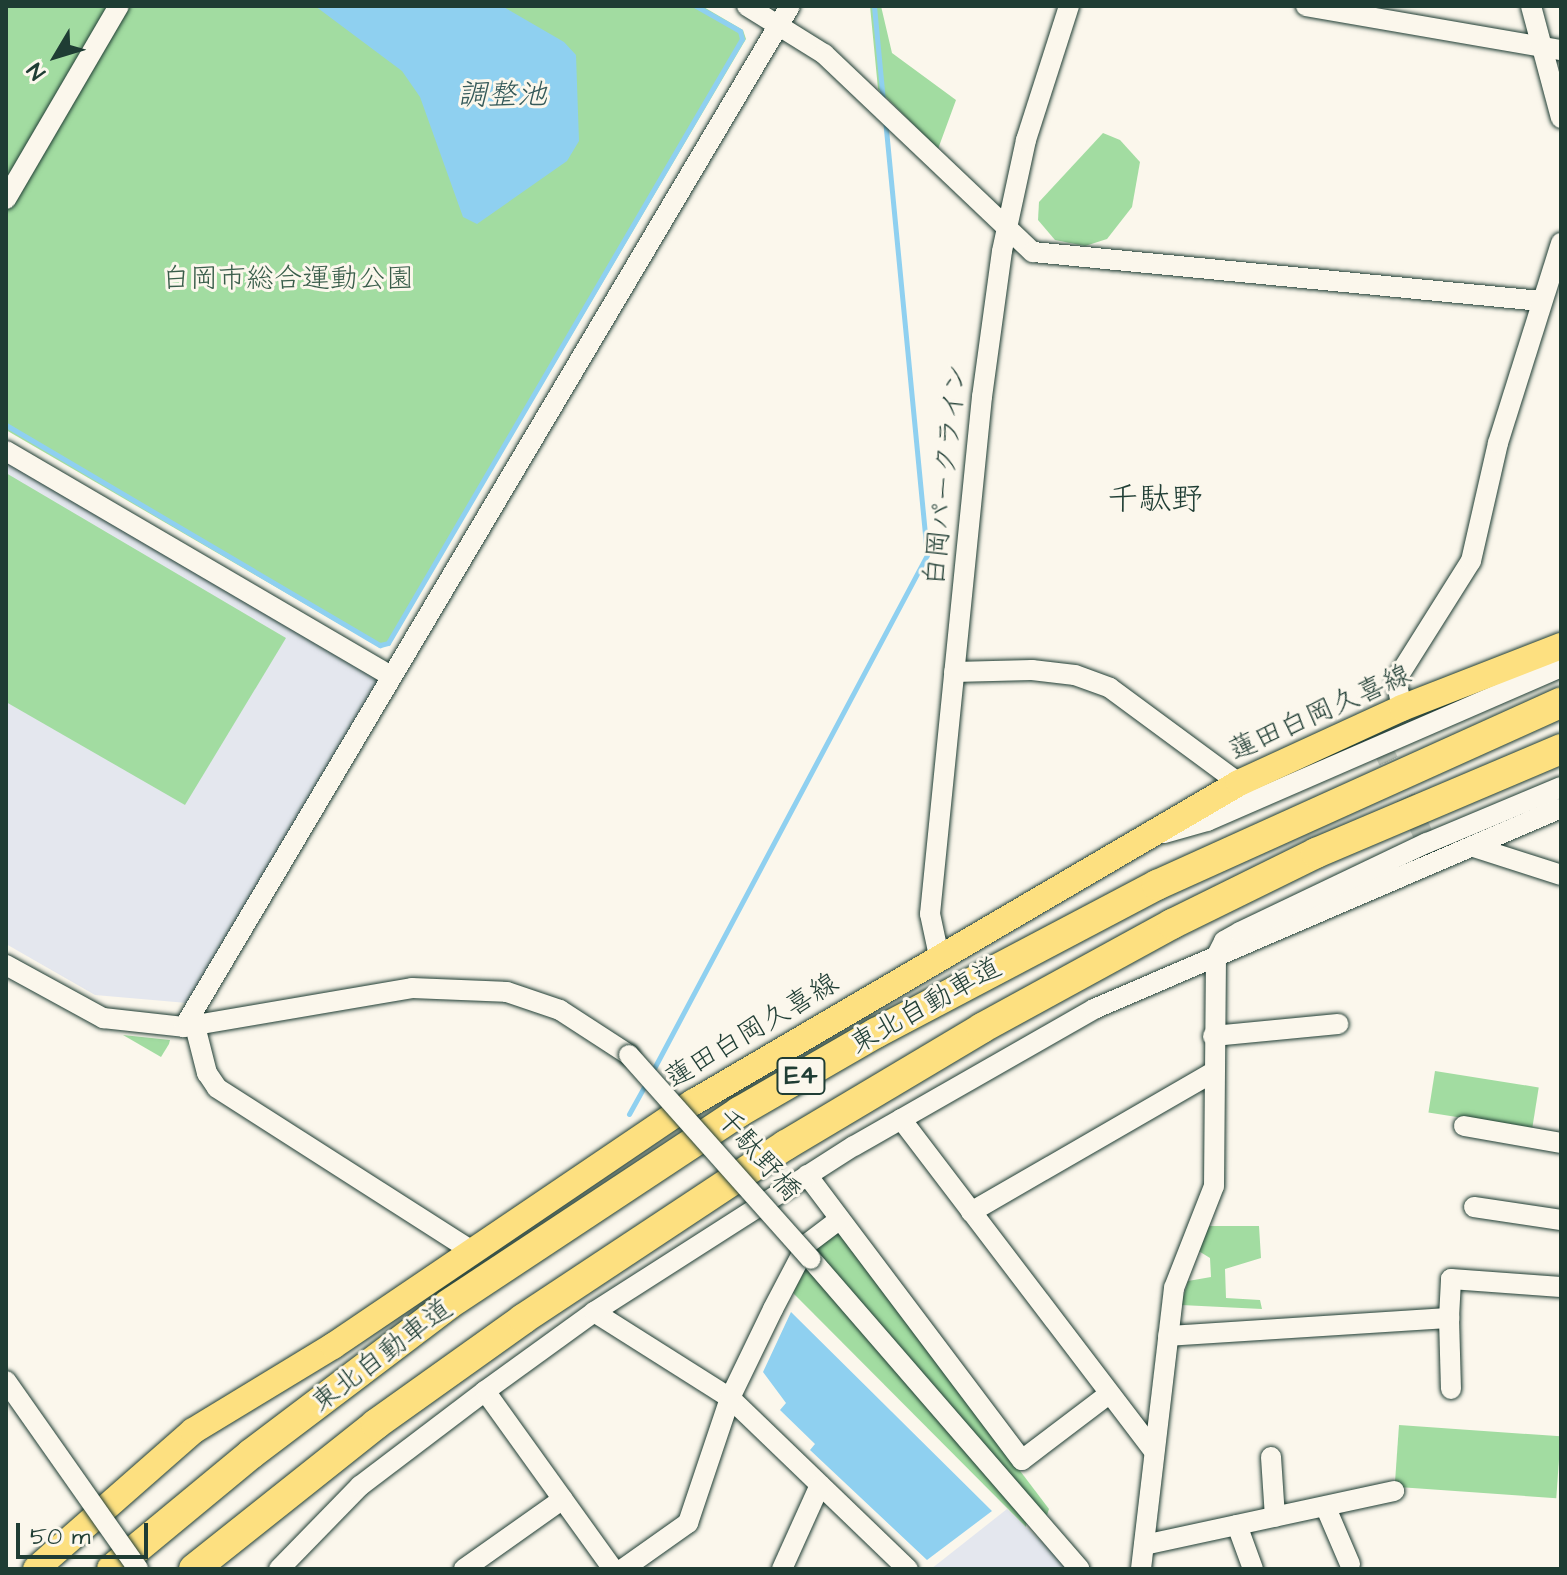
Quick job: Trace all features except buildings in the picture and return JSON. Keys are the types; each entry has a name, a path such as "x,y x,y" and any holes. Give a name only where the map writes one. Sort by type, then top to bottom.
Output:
{"highway":[{"name":"東北自動車道","path":"112,1569 251,1454 449,1304 739,1112 1129,899 1295,819 1561,703"},
{"name":"東北自動車道","path":"194,1569 376,1424 523,1319 786,1145 930,1059 1172,924 1276,872 1561,749"}],"main road":[{"name":"蓮田白岡久喜線","path":"36,1569 193,1431 333,1346 470,1250 694,1102 939,956 1160,834 1239,783 1402,708 1561,646"}],"street":[{"path":"6,199 119,6"},
{"path":"747,6 824,54 1006,231 1033,252 1541,301"},
{"path":"470,1250 217,1088 207,1073 190,1027 390,675 776,23 790,6"},
{"name":"白岡パークライン","path":"939,956 930,914 982,397 1006,231 1026,140 1069,6"},
{"path":"1306,6 1552,51"},
{"path":"1531,6 1552,51 1561,118"},
{"path":"1402,708 1396,680 1471,561 1498,443 1561,243"},
{"path":"6,451 390,675"},
{"path":"1160,834 1207,821 1561,667"},
{"path":"954,672 1032,670 1075,675 1110,688 1239,783"},
{"path":"1141,1569 1152,1449 1174,1288 1214,1186 1212,1073 1216,957 1224,941 1427,843 1561,787"},
{"path":"279,1569 360,1486 594,1312 807,1175 901,1119 1094,1009 1561,808"},
{"path":"1474,847 1561,875"},
{"name":"千駄野橋","path":"6,965 103,1018 190,1027 375,992 468,987 531,998 584,1023 629,1055 1080,1569"},
{"path":"1213,1036 1338,1024"},
{"path":"971,1212 1212,1073"},
{"path":"901,1119 1152,1449"},
{"path":"1464,1126 1561,1143"},
{"path":"807,1175 1022,1460 1109,1394"},
{"path":"1474,1207 1561,1220"},
{"path":"623,1569 688,1523 730,1398 807,1244 840,1219"},
{"path":"1451,1389 1451,1279 1561,1287"},
{"path":"594,1312 730,1398 908,1569"},
{"path":"1168,1336 1449,1318"},
{"path":"6,1381 138,1569"},
{"path":"485,1391 613,1569"},
{"path":"1271,1457 1275,1517"},
{"path":"782,1569 820,1485"},
{"path":"1144,1545 1394,1491"},
{"path":"471,1567 563,1499"},
{"path":"1326,1508 1350,1564"},
{"path":"1237,1525 1253,1569"}],"shaded area":[{"path":"6,455 374,671 378,682 187,1003 95,995 6,944"},
{"path":"1007,1509 1070,1569 931,1569"}],"green space":[{"name":"白岡市総合運動公園","path":"6,6 702,6 743,30 746,39 389,645 379,647 6,430"},
{"path":"870,6 881,6 892,53 956,100 938,149 878,89"},
{"path":"1103,133 1120,140 1140,162 1132,207 1107,239 1085,246 1055,240 1038,220 1039,202"},
{"path":"6,473 286,638 185,805 6,702"},
{"path":"123,1035 170,1040 161,1057"},
{"path":"1435,1071 1539,1087 1532,1129 1428,1112"},
{"path":"1204,1226 1259,1226 1261,1258 1225,1269 1226,1298 1260,1300 1262,1309 1181,1305 1188,1281 1211,1277 1210,1258 1197,1250"},
{"path":"834,1234 840,1234 1049,1509 1046,1518 814,1250"},
{"path":"807,1266 1027,1519 1026,1527 793,1293"},
{"path":"1399,1425 1561,1436 1556,1498 1395,1487"}],"water":[{"name":"調整池","path":"315,6 502,6 564,42 576,55 579,141 567,161 477,224 463,217 420,97 402,71"},
{"path":"791,1312 992,1511 927,1560 810,1450 815,1444 780,1410 786,1403 763,1372"}],"waterway":[{"path":"6,425 380,645 388,643 742,39 740,31 696,6"},
{"path":"874,6 883,101"},
{"path":"651,1074 927,555 885,119"},
{"path":"629,1114 646,1083"}],"tunnel":[{"path":"1380,743 1427,843"}],"district":[{"name":"千駄野","path":"1155,500"}]}
